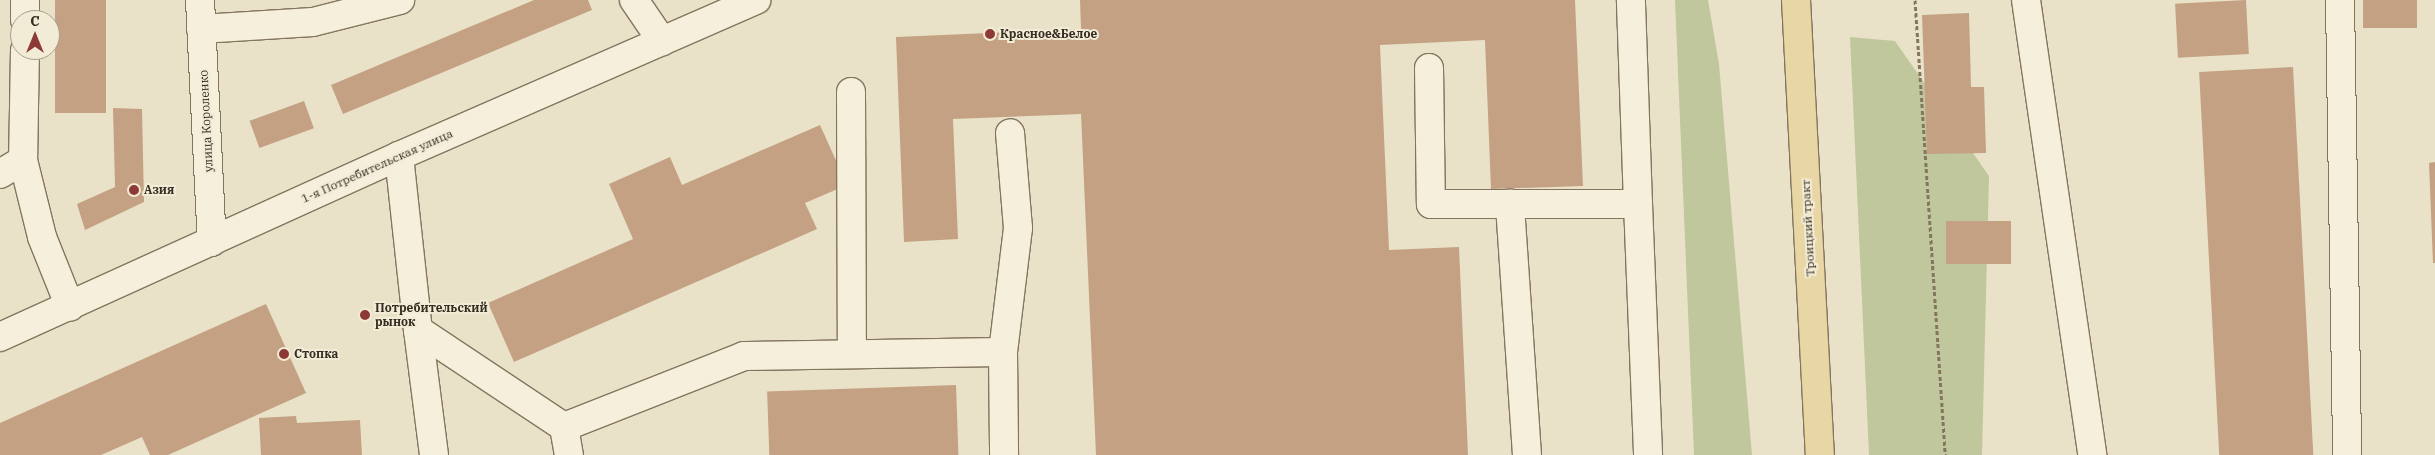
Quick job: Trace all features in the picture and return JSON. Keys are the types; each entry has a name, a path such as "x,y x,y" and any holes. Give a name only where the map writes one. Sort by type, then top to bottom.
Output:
{"main road":[{"name":"Троицкий тракт","path":"1796,0 1820,455"}],"street":[{"name":"улица Короленко","path":"200,0 212,242"},
{"path":"201,28 314,22 400,0"},
{"path":"634,0 662,42"},
{"name":"1-я Потребительская улица","path":"0,337 70,307 399,156 662,42 717,8 756,0"},
{"path":"1631,0 1648,455"},
{"path":"2026,0 2092,455"},
{"path":"2340,0 2347,455"},
{"path":"25,60 23,160 42,237 70,307"},
{"path":"1429,68 1431,204 1638,204"},
{"path":"851,92 852,353"},
{"path":"1004,455 1003,352 1018,228 1010,133"},
{"path":"399,156 434,455"},
{"path":"0,174 23,160"},
{"path":"1510,204 1527,455"},
{"path":"418,330 564,427 569,455"},
{"path":"564,427 744,356 1003,352"}],"path":[{"path":"1915,0 1945,455"}],"green space":[{"path":"1675,0 1708,0 1719,64 1752,455 1694,455"},
{"path":"1850,37 1895,41 1989,176 1982,455 1869,455"}],"building":[{"path":"55,0 106,0 106,113 55,113 55,60 60,60 60,10 55,10"},
{"path":"534,0 588,0 592,10 343,114 331,85"},
{"path":"1080,0 1575,0 1583,186 1491,189 1485,40 1380,45 1389,250 1459,247 1468,455 1096,455 1081,114 953,119 958,239 904,242 896,37 1081,29"},
{"path":"2246,0 2249,54 2178,58 2175,4"},
{"path":"2363,0 2417,0 2417,28 2363,28"},
{"path":"1969,13 1971,87 1984,87 1986,153 1927,154 1922,15"},
{"path":"2293,67 2313,455 2219,455 2199,72"},
{"path":"304,101 314,128 259,148 249,121"},
{"path":"113,108 142,109 144,202 85,230 77,204 115,187"},
{"path":"820,125 847,185 805,203 817,229 514,362 488,303 633,239 609,184 670,157 682,185"},
{"path":"2435,162 2435,263 2433,263 2429,163"},
{"path":"1946,221 2011,221 2011,264 1946,264"},
{"path":"266,304 306,393 168,455 150,455 142,437 101,455 0,455 0,423"},
{"path":"956,385 958,455 769,455 767,392"},
{"path":"296,416 297,423 360,420 362,455 261,455 259,418"}],"place":[{"name":"Красное&Белое","path":"990,34"},
{"name":"Азия","path":"134,190"},
{"name":"Потребительский рынок","path":"365,315"},
{"name":"Стопка","path":"284,354"}]}
